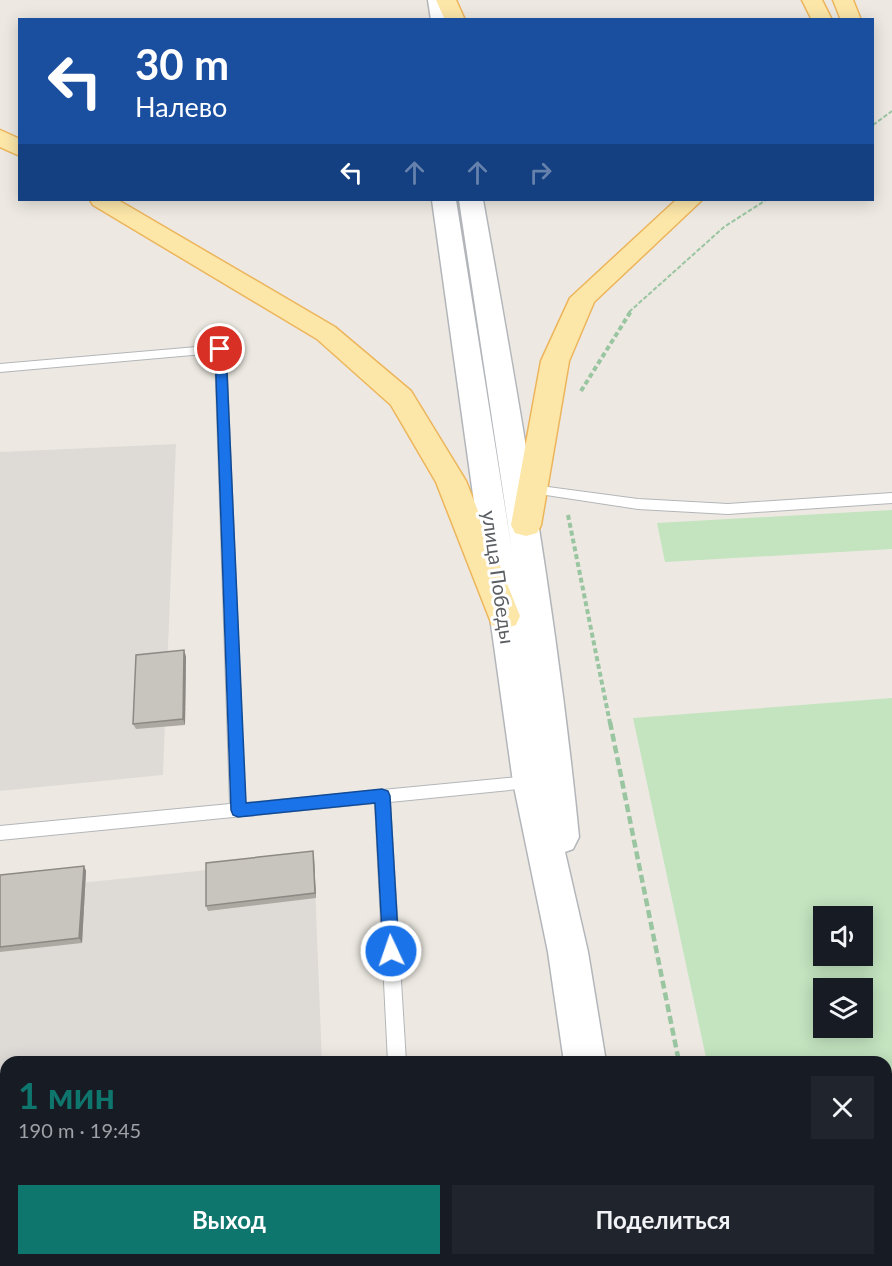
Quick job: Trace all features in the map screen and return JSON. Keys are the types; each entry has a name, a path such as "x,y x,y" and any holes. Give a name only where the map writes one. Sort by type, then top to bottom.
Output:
{"main road":[{"path":"438,0 441,18"},
{"path":"446,0 454,18"},
{"path":"812,0 821,18"},
{"path":"843,0 850,18"},
{"path":"0,137 18,148"},
{"path":"104,201 326,333 401,398 451,481 504,616"},
{"name":"улица Победы","path":"444,201 504,616 531,782 568,952 584,1056"},
{"name":"улица Победы","path":"471,201 526,525 555,774 568,952"},
{"path":"526,525 555,361 583,298 689,201"}],"lane":[{"path":"0,368 220,349 238,810"},
{"path":"533,489 638,504 728,509 892,498"},
{"path":"0,833 531,782"},
{"path":"382,796 398,1056"}],"path":[{"path":"874,124 892,111"},
{"path":"580,393 629,312 724,227 764,201"},
{"path":"564,494 678,1056"}],"shaded area":[{"path":"176,444 163,775 0,791 0,452"},
{"path":"314,859 322,1056 0,1056 0,891"}],"green space":[{"path":"892,510 892,549 665,562 657,523"},
{"path":"892,698 892,1056 706,1056 633,718"}],"building":[{"path":"184,650 183,719 133,724 136,655"},
{"path":"313,851 315,893 206,906 206,863"},
{"path":"84,866 79,938 0,947 0,875"}],"route":[{"path":"220,349 238,810 382,796 391,951"}]}
